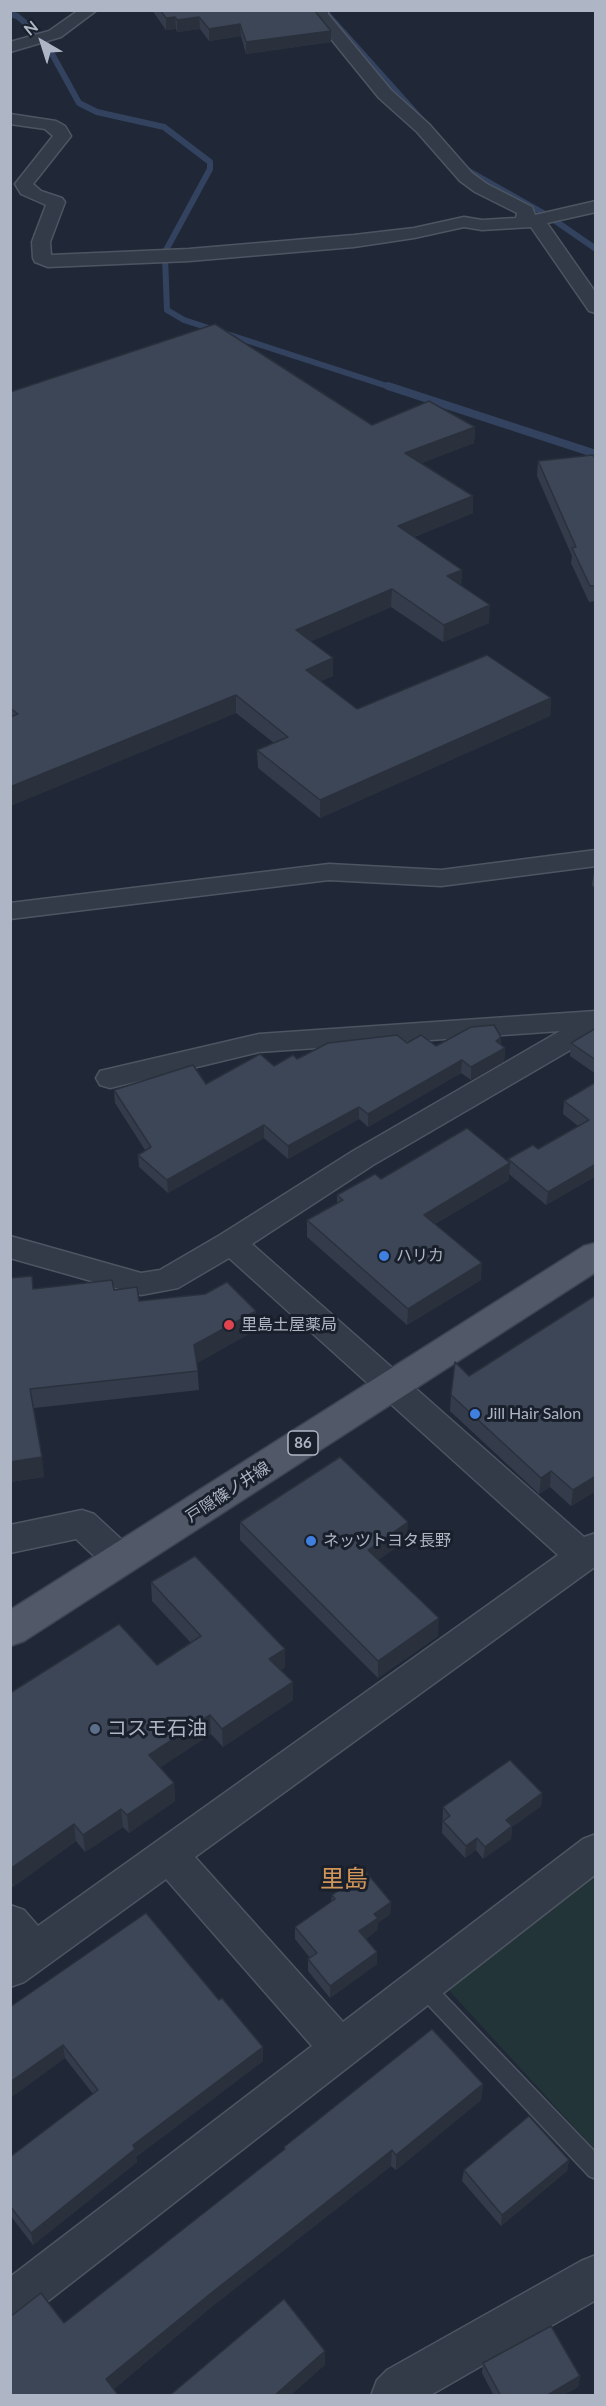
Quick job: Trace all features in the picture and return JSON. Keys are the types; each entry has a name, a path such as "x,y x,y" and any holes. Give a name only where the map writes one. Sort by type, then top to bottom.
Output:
{"main road":[{"name":"戸隠篠ノ井線","path":"10,1630 596,1255"}],"street":[{"path":"10,47 55,34 90,10"},
{"path":"320,10 320,15 385,94 423,128 466,177 481,188 526,211 530,222 596,308"},
{"path":"10,119 50,125 59,130 62,136 24,184 27,190 35,195 56,202 41,242 42,258 48,261 189,255 354,241 414,233 464,222 482,225 530,222 596,206"},
{"path":"10,911 329,872 441,878 596,858"},
{"path":"110,1078 259,1043 596,1022"},
{"path":"10,1247 141,1284 167,1280 231,1243 363,1158 596,1022"},
{"path":"10,1922 23,1960 589,1552 392,1386 231,1243"},
{"path":"10,1539 82,1524 121,1560"},
{"path":"10,2304 596,1851"},
{"path":"168,1854 340,2048"},
{"path":"404,2392 596,2276"}],"lane":[{"path":"422,1985 596,2169"}],"shaded area":[{"path":"595,1868 595,2150 446,1987"}],"building":[{"path":"160,10 314,10 331,31 246,42 240,24 209,29 199,17 177,20 175,17 166,18"},
{"path":"215,324 372,425 429,401 475,427 405,453 473,496 398,526 462,570 447,576 490,605 444,625 392,589 296,630 333,658 306,670 357,709 487,655 551,698 320,800 257,750 288,737 236,695 10,787 10,717 18,714 10,708 10,392"},
{"path":"593,455 596,460 596,586 590,586 572,548 576,547 538,461"},
{"path":"494,1025 501,1037 496,1041 505,1048 471,1067 462,1060 368,1114 359,1107 288,1146 264,1125 167,1180 138,1155 151,1147 114,1090 193,1065 206,1084 260,1054 274,1066 293,1055 297,1059 328,1043 397,1035 407,1043 421,1035 436,1046 471,1027"},
{"path":"596,1028 596,1060 571,1043"},
{"path":"596,1082 596,1164 548,1192 508,1159 533,1145 538,1149 589,1120 564,1101"},
{"path":"467,1128 510,1163 424,1215 482,1263 408,1309 307,1220 343,1200 337,1195 375,1174 381,1179"},
{"path":"32,1276 33,1289 112,1280 114,1290 137,1287 139,1301 205,1294 227,1282 256,1311 194,1345 198,1371 30,1389 42,1457 10,1462 10,1278"},
{"path":"596,1295 596,1476 573,1490 551,1471 541,1478 451,1395 455,1362 469,1376"},
{"path":"340,1457 408,1522 368,1550 439,1618 378,1661 240,1522"},
{"path":"195,1556 285,1649 269,1659 293,1682 222,1729 210,1715 149,1755 174,1783 127,1815 121,1809 83,1835 74,1824 10,1869 10,1693 119,1624 157,1665 201,1636 151,1582"},
{"path":"510,1760 542,1793 506,1820 512,1826 485,1847 477,1838 466,1846 443,1821 450,1816 443,1807"},
{"path":"366,1872 391,1902 374,1914 378,1918 359,1931 377,1952 330,1986 308,1959 317,1953 295,1927 335,1899 332,1895"},
{"path":"146,1913 219,2000 222,1998 263,2047 133,2145 135,2149 31,2233 10,2206 10,2157 98,2090 63,2045 10,2082 10,2007"},
{"path":"432,2029 483,2084 396,2155 392,2150 106,2379 119,2396 10,2396 10,2317 41,2293 64,2323 285,2149 284,2147"},
{"path":"529,2116 569,2160 502,2215 464,2170"},
{"path":"284,2299 325,2351 274,2396 169,2396"},
{"path":"551,2326 580,2376 546,2396 501,2396 483,2363"}],"waterway":[{"path":"10,14 17,16 41,36"},
{"path":"328,15 422,120"},
{"path":"46,43 79,103 97,112 164,127 210,162 210,169 165,252"},
{"path":"469,171 545,214"},
{"path":"554,220 596,249"},
{"path":"165,257 167,310 184,320 393,388"},
{"path":"388,386 596,454"}],"place":[{"name":"ハリカ","path":"384,1256"},
{"name":"里島土屋薬局","path":"229,1325"},
{"name":"Jill Hair Salon","path":"475,1414"},
{"name":"ネッツトヨタ長野","path":"311,1541"},
{"name":"コスモ石油","path":"95,1729"}],"district":[{"name":"里島","path":"344,1879"}]}
